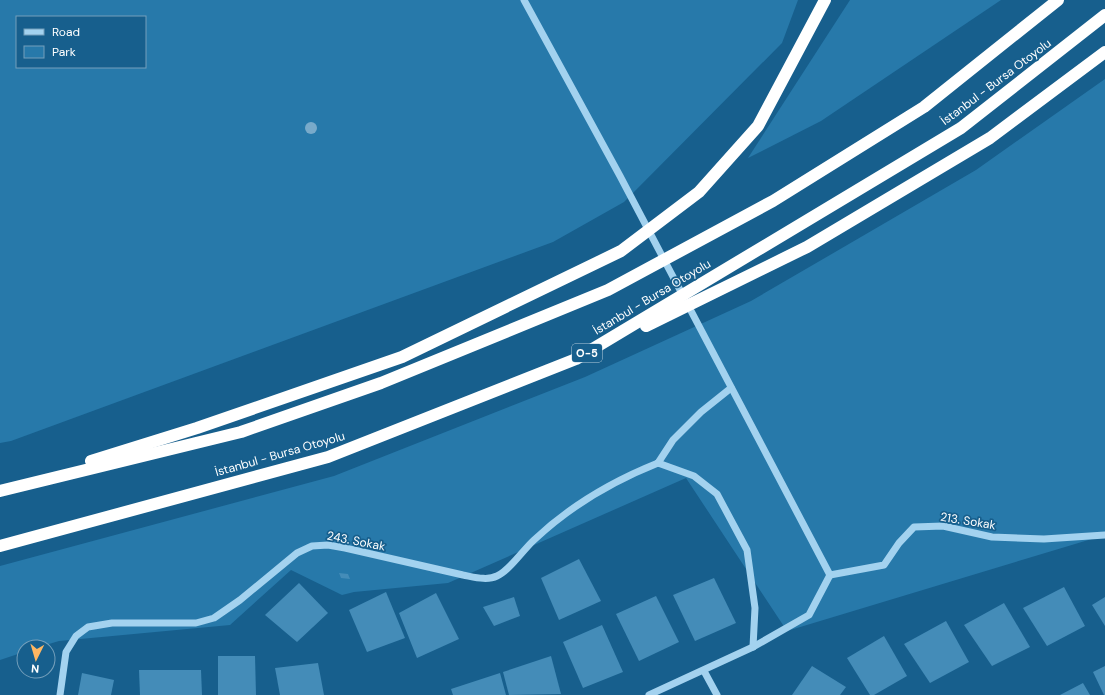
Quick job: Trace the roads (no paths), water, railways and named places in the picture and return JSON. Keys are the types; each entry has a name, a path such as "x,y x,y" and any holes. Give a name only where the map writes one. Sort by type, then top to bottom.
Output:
{"highway":[{"path":"0,490 197,428 402,357 621,251 699,192 758,126 825,0"},
{"name":"İstanbul - Bursa Otoyolu","path":"0,490 241,432 381,383 608,290 773,202 924,107 1058,0"},
{"name":"İstanbul - Bursa Otoyolu","path":"0,546 328,457 576,359 961,128 1105,15"},
{"path":"576,359 807,247 990,138 1105,52"}],"street":[{"path":"524,0 620,176 830,575 809,615 753,647 704,671 649,695"},
{"path":"731,388 701,412 673,440 658,463 694,476 717,494 747,550 755,608 753,647"},
{"name":"243. Sokak","path":"60,695 66,652 76,636 88,627 112,623 196,623 214,618 240,600 297,553 312,546 328,545 345,548 477,578 496,576 534,540 570,510 625,476 658,463"},
{"name":"213. Sokak","path":"830,575 884,565 899,543 914,527 943,526 992,537 1044,539 1105,535"},
{"path":"704,671 717,695"}]}
